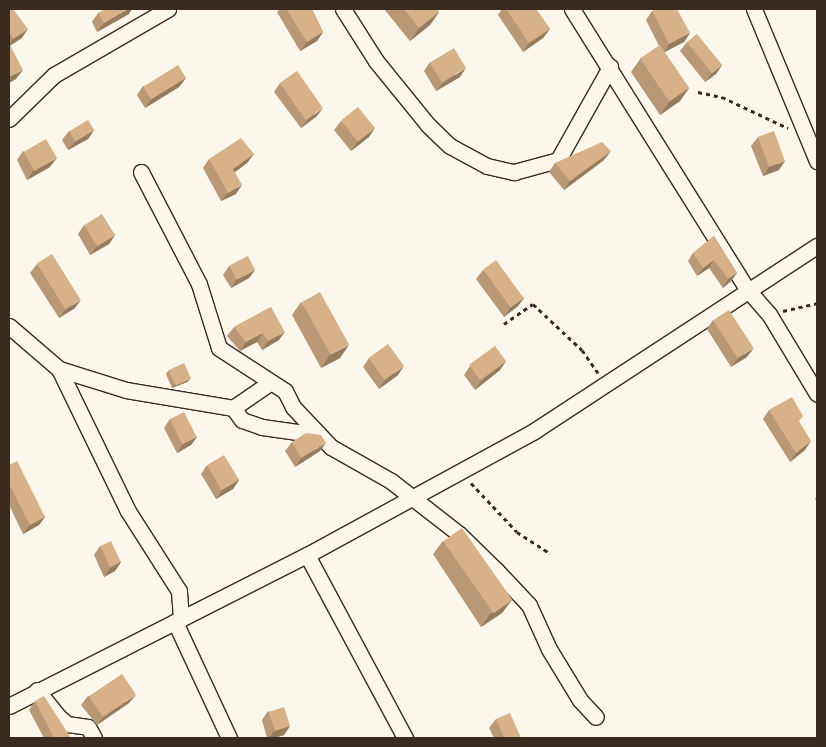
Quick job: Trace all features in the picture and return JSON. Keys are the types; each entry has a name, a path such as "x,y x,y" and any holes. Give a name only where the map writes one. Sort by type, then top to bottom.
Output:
{"street":[{"path":"9,119 54,75 168,9"},
{"path":"343,9 376,61 428,125 450,146 487,166 514,172 558,160 610,67"},
{"path":"572,9 747,289 770,314 817,394"},
{"path":"754,9 817,161"},
{"path":"140,172 199,284 219,348 286,391 293,407 318,434 359,467 391,481 459,534 529,604 548,649 580,700 596,717"},
{"path":"9,706 37,690 307,555 534,431 747,289 817,246"},
{"path":"9,326 59,369 126,390 233,408 242,420 287,432 318,434"},
{"path":"59,369 128,511 179,591 178,621 229,738"},
{"path":"233,408 271,382"},
{"path":"287,432 293,407"},
{"path":"307,555 405,738"},
{"path":"37,690 67,724 88,727 94,738"}],"path":[{"path":"698,92 722,97 806,136"},
{"path":"770,314 817,303"},
{"path":"504,324 533,304 582,350 605,384"},
{"path":"455,475 482,493 517,532 551,554"}],"building":[{"path":"9,9 13,9 28,29 13,39 9,31"},
{"path":"105,9 128,9 104,23 98,13"},
{"path":"286,9 312,9 323,32 307,42"},
{"path":"404,9 437,9 439,12 419,28"},
{"path":"506,9 536,9 550,29 529,43"},
{"path":"656,9 677,9 690,33 669,44 652,11"},
{"path":"697,34 722,65 712,73 687,42"},
{"path":"660,45 689,88 669,102 640,58"},
{"path":"9,46 23,70 9,77"},
{"path":"454,48 466,68 442,82 430,62"},
{"path":"178,65 186,78 151,99 143,87"},
{"path":"297,71 323,108 306,120 280,83"},
{"path":"358,107 375,128 358,142 341,121"},
{"path":"88,120 94,130 75,142 69,131"},
{"path":"774,131 785,161 769,167 758,137"},
{"path":"241,138 254,154 233,169 242,185 228,193 209,159"},
{"path":"46,139 57,158 34,171 23,152"},
{"path":"602,142 611,151 570,181 555,163"},
{"path":"102,214 115,235 97,246 84,225"},
{"path":"714,236 737,273 728,279 714,260 703,268 693,253"},
{"path":"52,254 81,300 65,309 37,264"},
{"path":"248,256 255,270 237,280 229,266"},
{"path":"496,260 524,298 511,307 483,269"},
{"path":"320,292 349,344 331,355 302,302"},
{"path":"271,307 285,332 268,341 263,333 246,342 234,327"},
{"path":"729,310 754,348 738,358 713,320"},
{"path":"388,344 404,366 384,380 369,358"},
{"path":"495,346 506,361 480,380 469,365"},
{"path":"184,363 191,378 176,386 169,370"},
{"path":"792,397 803,416 799,421 811,441 796,453 769,410"},
{"path":"184,412 197,437 182,444 170,419"},
{"path":"306,433 321,435 326,443 301,458 292,442"},
{"path":"224,455 239,480 222,490 207,465"},
{"path":"17,461 45,517 30,525 9,484 9,465"},
{"path":"462,528 512,600 494,613 443,541"},
{"path":"111,541 121,562 110,567 100,546"},
{"path":"122,674 136,695 103,717 89,696"},
{"path":"44,696 71,738 54,738 35,701"},
{"path":"284,707 290,726 275,731 269,712"},
{"path":"510,713 521,738 504,738 496,719"}]}
